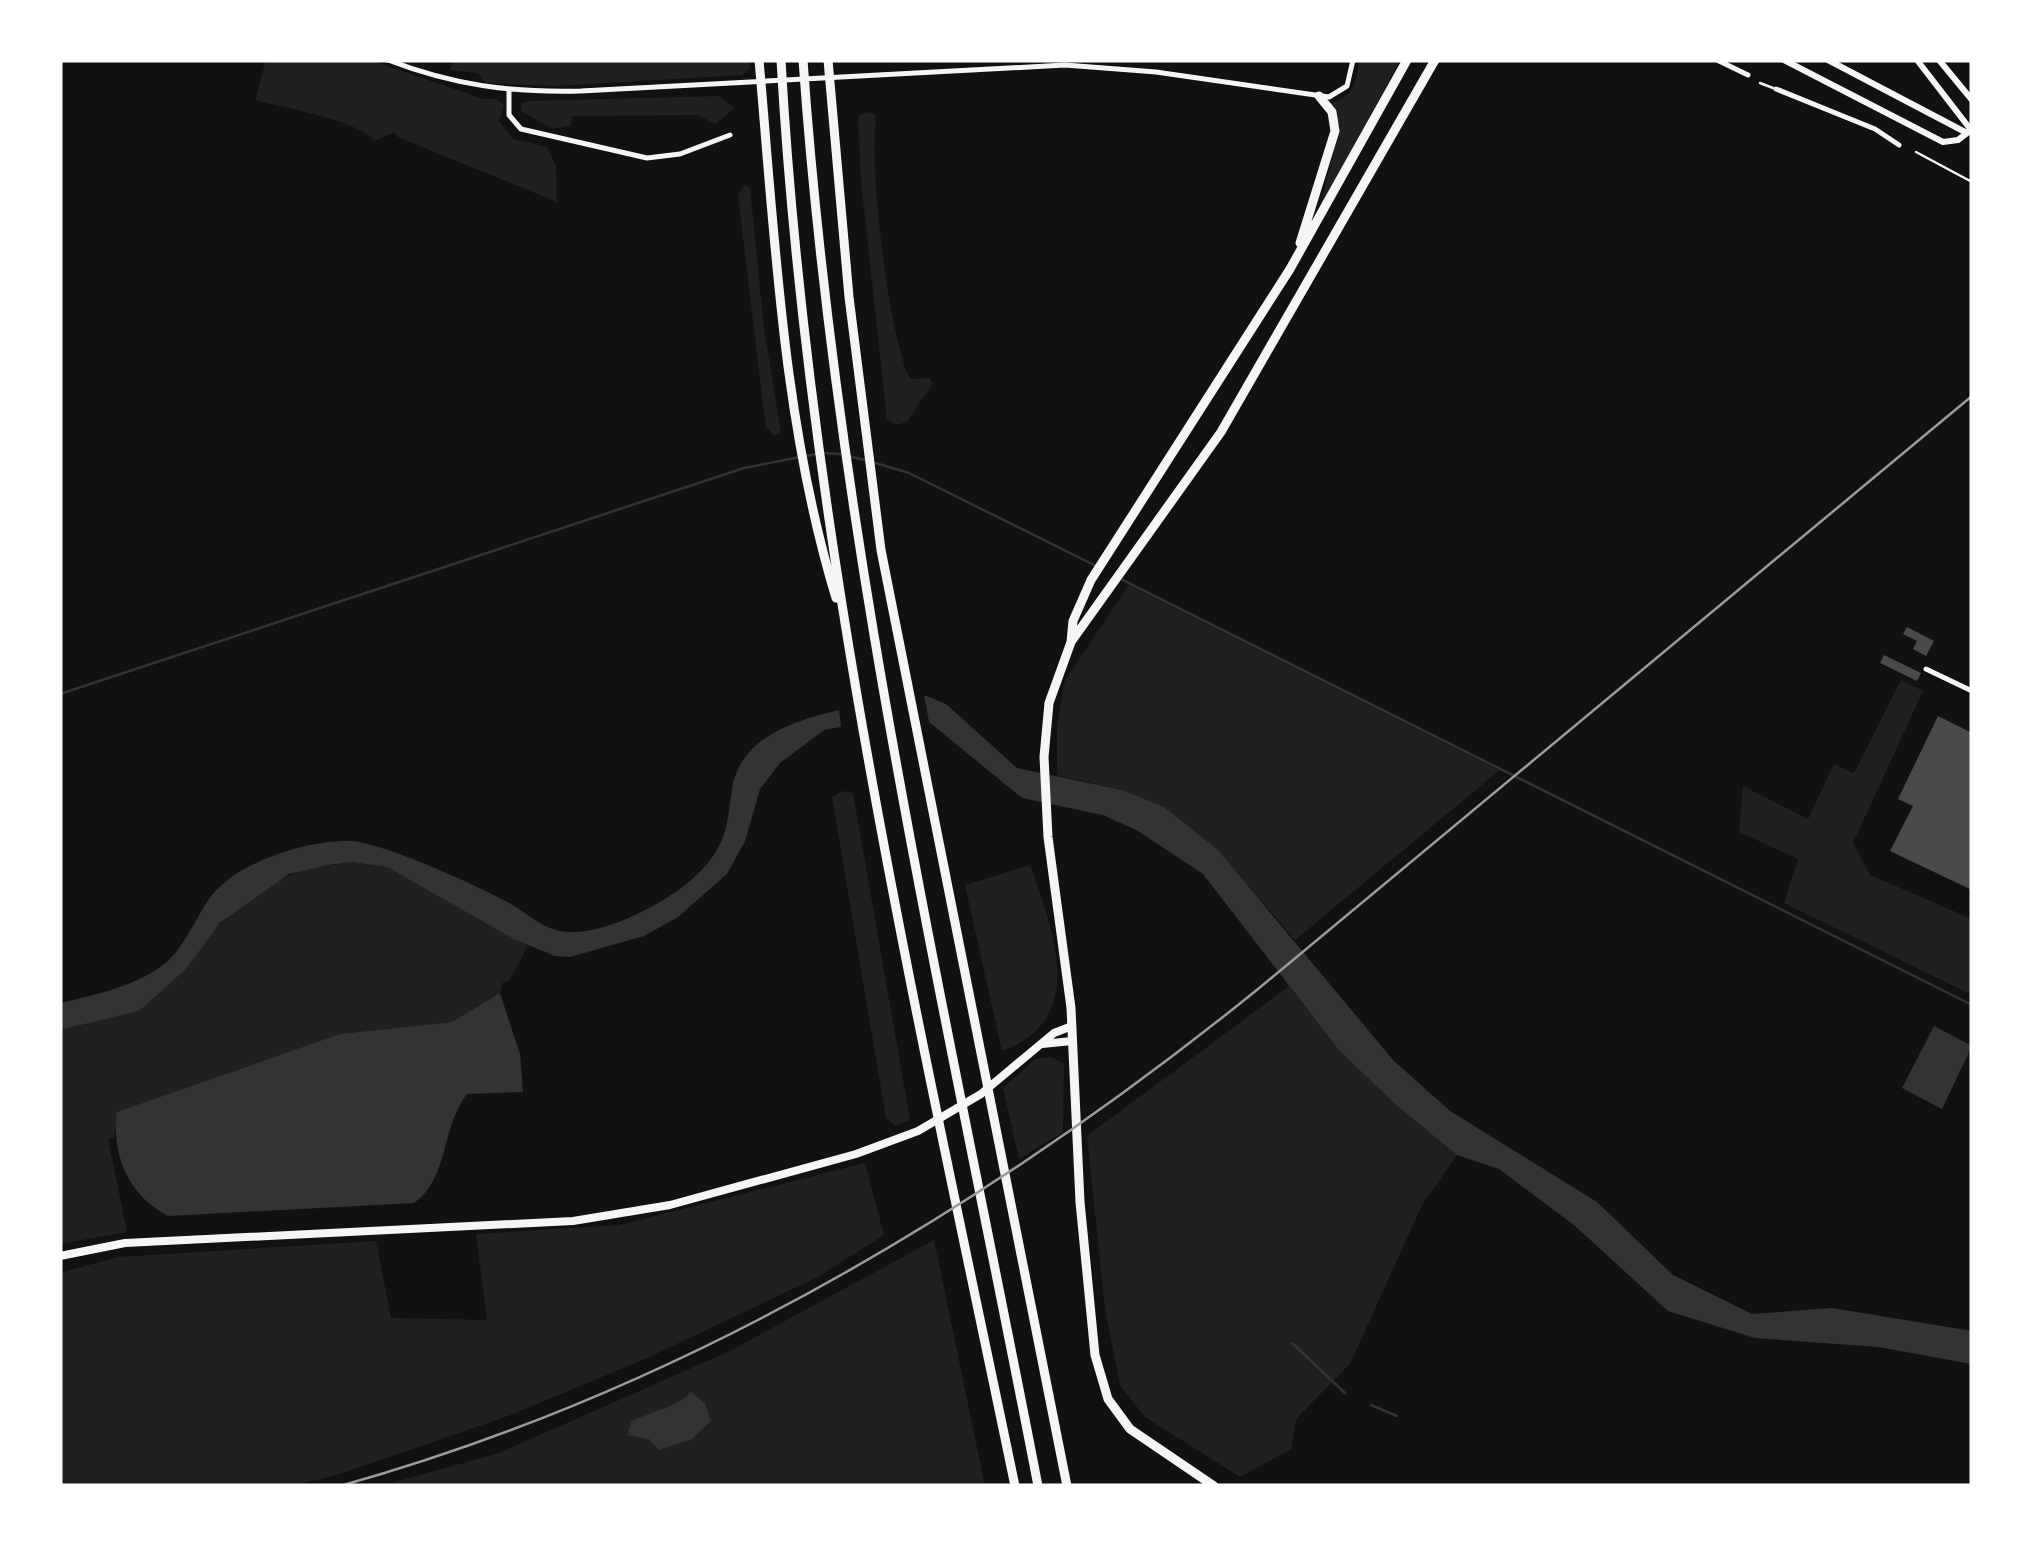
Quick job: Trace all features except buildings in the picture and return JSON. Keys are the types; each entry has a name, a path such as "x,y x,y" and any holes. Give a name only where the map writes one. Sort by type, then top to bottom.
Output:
{"highway":[{"path":"759,60 778,291 804,473 814,528 845,630"},
{"path":"781,60 792,240 845,630 933,1095 1015,1486"},
{"path":"803,60 819,262 840,436 882,697 1038,1486"},
{"path":"828,60 864,440 904,684 1064,1486"},
{"path":"1214,1486 1130,1429 1108,1399 1096,1355 1078,1162 1072,1026 1048,837 1044,757 1049,703 1071,642 1073,621 1092,580 1290,269 1408,60"},
{"path":"1071,642 1222,432 1435,60"},
{"path":"1290,269 1314,208 1334,131 1332,112 1318,96"}],"main road":[{"path":"60,1256 125,1242 573,1221 670,1206 889,1144 981,1094 1042,1044 1072,1026"},
{"path":"1042,1044 1072,1041"}],"street":[{"path":"388,60 442,80 509,92 1065,64 1174,74 1318,96 1336,96 1344,90 1353,60"},
{"path":"1717,60 1748,76"},
{"path":"1784,60 1943,142 1970,131"},
{"path":"1828,60 1970,131"},
{"path":"1917,60 1970,131"},
{"path":"1939,60 1972,100"},
{"path":"1774,89 1875,128 1899,145"},
{"path":"509,92 508,114 521,129 646,158 691,150 730,135"},
{"path":"1926,669 1972,691"}],"lane":[{"path":"1760,83 1774,89"}],"path":[{"path":"1916,152 1972,182"}],"shaded area":[{"path":"266,60 370,60 483,99 496,99 504,105 499,121 513,139 547,147 556,166 557,202 398,137 395,132 374,141 338,121 255,100"},
{"path":"454,60 750,60 750,69 743,75 555,86 486,83 478,73 450,70"},
{"path":"1359,60 1400,60 1319,210 1340,126 1330,103 1344,98 1352,88"},
{"path":"719,96 734,108 716,124 697,115 572,116 570,126 552,129 521,111 521,103 529,101"},
{"path":"866,112 875,114 875,175 883,252 902,358 910,379 929,378 933,383 907,422 895,425 887,419 861,181 858,117"},
{"path":"745,185 750,187 764,329 781,432 775,436 766,427 764,413 738,195"},
{"path":"1130,583 1500,770 1295,940 1251,889 1122,790 1057,775 1057,727 1065,680"},
{"path":"1901,680 1923,691 1853,843 1870,875 1972,919 1972,995 1784,903 1798,859 1739,832 1743,786 1808,819 1834,764 1854,773"},
{"path":"924,695 946,704 1017,768 1122,790 1164,807 1218,850 1393,1060 1450,1111 1597,1202 1673,1275 1752,1314 1832,1308 1972,1331 1972,1364 1878,1347 1755,1338 1668,1311 1574,1225 1499,1169 1457,1155 1394,1103 1338,1049 1203,874 1138,831 1103,815 1022,798 929,722"},
{"path":"839,710 841,727 824,730 780,763 760,789 745,841 727,874 678,917 644,936 570,957 555,956 514,939 387,867 351,862 329,865 289,874 220,923 185,970 139,1011 60,1030 60,1003 124,986 159,968 182,943 212,895 239,872 275,855 315,844 365,843 407,857 497,896 556,930 586,931 628,918 662,901 706,865 726,827 739,766 761,741 790,725"},
{"path":"842,791 853,793 910,1120 896,1126 886,1118 832,797"},
{"path":"351,862 387,867 528,946 509,981 503,982 500,993 452,1022 340,1034 118,1112 114,1138 108,1139 127,1232 60,1244 60,1030 139,1011 185,970 208,934 272,883 305,869"},
{"path":"1030,865 1054,944 1055,995 1046,1018 1029,1037 1002,1051 965,885"},
{"path":"1289,986 1338,1049 1457,1155 1422,1205 1350,1364 1296,1419 1291,1449 1240,1477 1145,1417 1120,1385 1105,1309 1087,1136"},
{"path":"500,993 520,1054 523,1092 467,1094 453,1121 433,1180 414,1203 168,1216 143,1197 126,1173 117,1144 117,1112 340,1034 452,1022"},
{"path":"1934,1026 1972,1046 1942,1109 1902,1088"},
{"path":"1051,1057 1064,1064 1063,1132 1019,1159 1003,1088 1035,1059"},
{"path":"865,1163 884,1235 816,1278 645,1359 508,1416 337,1475 292,1486 60,1486 60,1273 118,1257 376,1241 391,1318 487,1320 476,1234 620,1225"},
{"path":"934,1240 985,1486 381,1486 499,1453 730,1351"},
{"path":"691,1392 705,1403 711,1421 692,1439 659,1450 649,1439 628,1435 631,1422 678,1402"}],"waterway":[{"path":"824,453 840,454"},
{"path":"60,694 744,468 816,454"},
{"path":"848,456 865,460"},
{"path":"872,462 909,473 1096,566"},
{"path":"1121,579 1972,1005"},
{"path":"1292,1343 1345,1393"},
{"path":"1371,1405 1397,1416"}],"railway":[{"path":"340,1486 466,1446 589,1399 708,1345 938,1218 1048,1146 1258,989 1972,396"}]}
